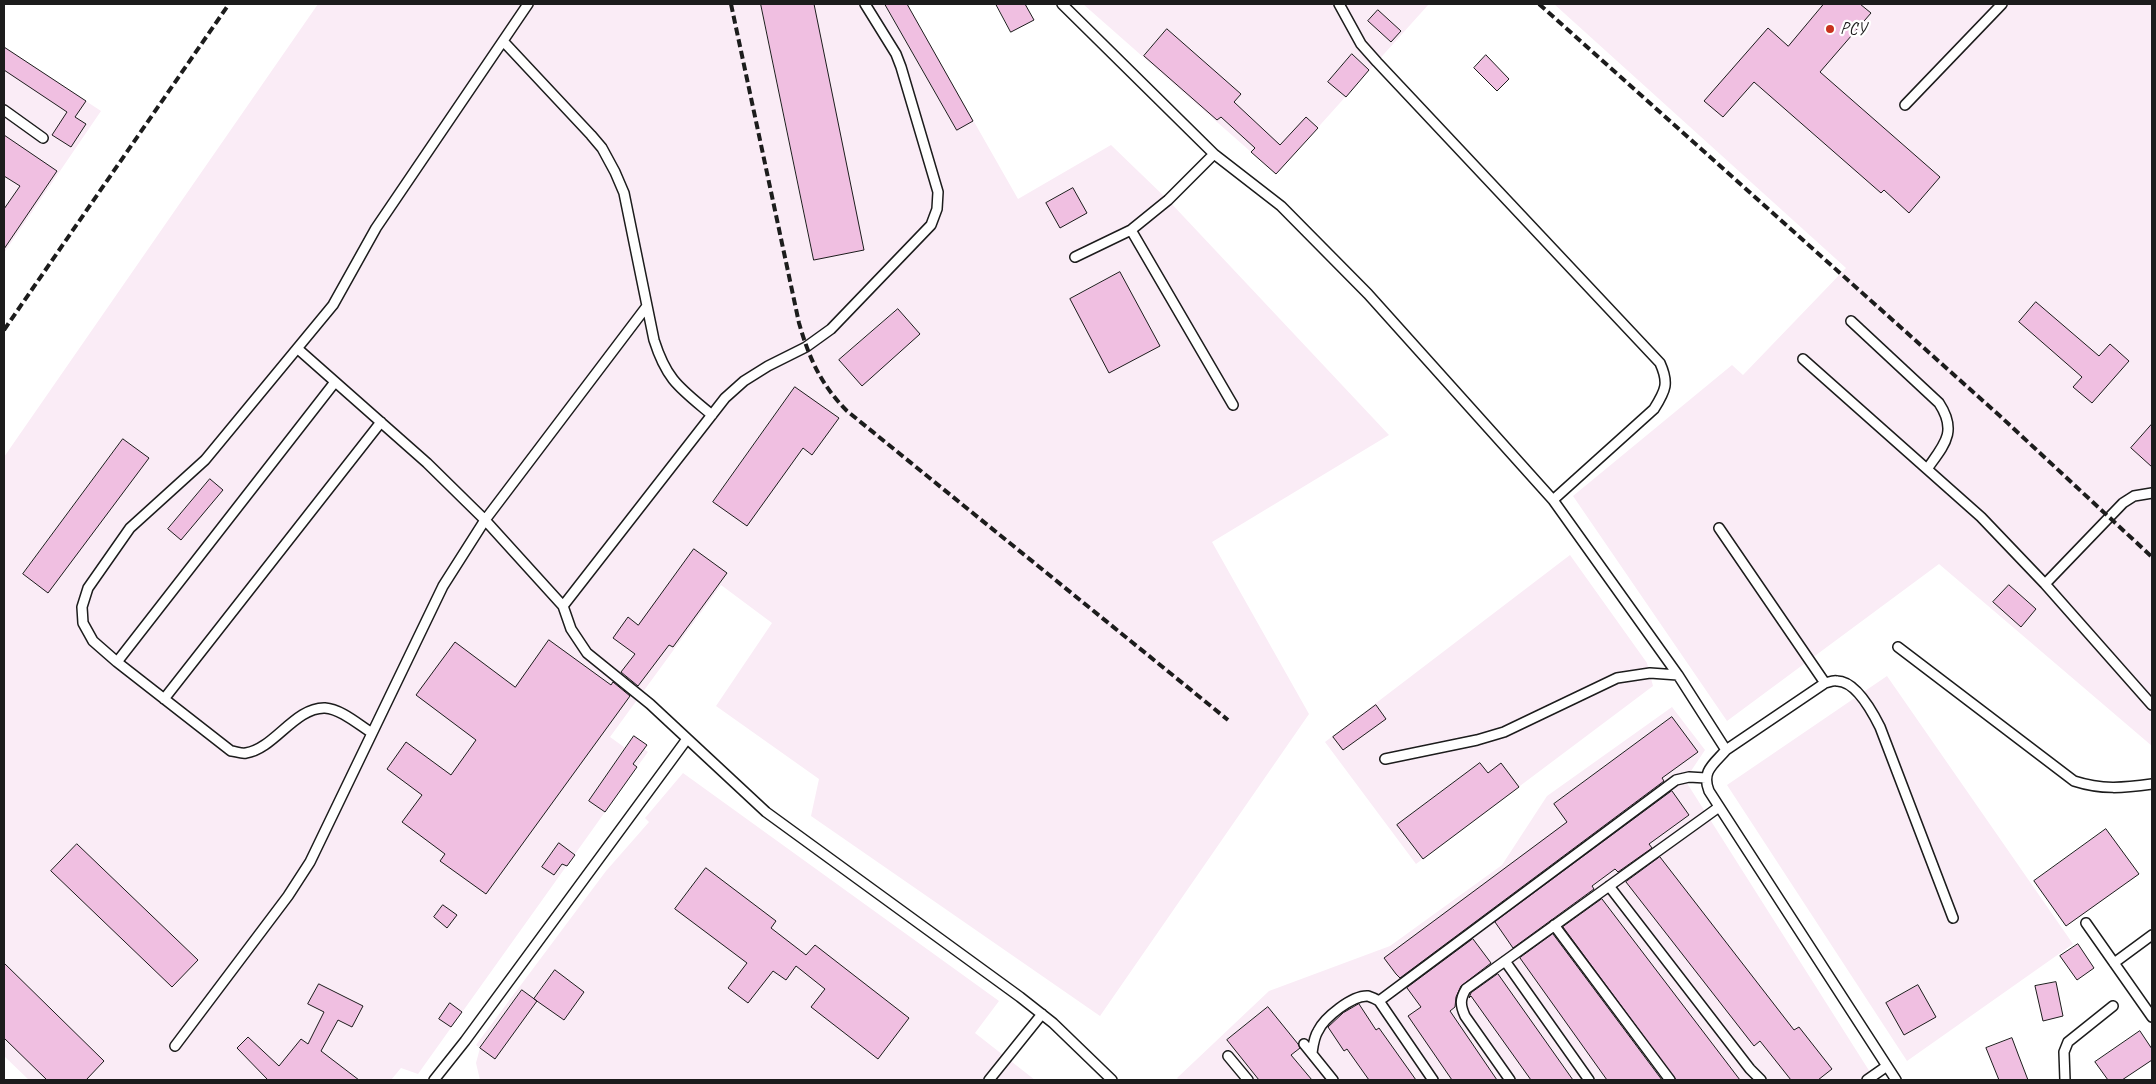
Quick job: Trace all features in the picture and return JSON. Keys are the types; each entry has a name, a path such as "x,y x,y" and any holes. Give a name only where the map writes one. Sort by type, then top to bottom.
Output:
{"lane":[{"path":"372,733 342,714 325,708 312,711 293,721 263,746 245,753 230,751 93,641 83,624 82,606 88,588 130,528 205,460 334,305 376,228 528,4"},
{"path":"563,606 725,398 744,381 768,366 806,347 831,329 931,225 936,209 938,192 901,67 896,54 865,4"},
{"path":"1062,4 1214,154 1280,206 1362,288 1553,500 1678,675 1726,750"},
{"path":"1339,4 1361,44 1377,62 1660,362 1666,377 1664,393 1654,409 1553,500"},
{"path":"1905,105 2002,4"},
{"path":"503,41 591,136 606,156 624,194 647,306 661,362 672,381 712,415"},
{"path":"4,110 43,138"},
{"path":"1075,257 1131,230 1168,200 1214,154"},
{"path":"1131,230 1233,404"},
{"path":"175,1046 288,896 310,862 443,586 486,520 647,306"},
{"path":"1851,321 1939,403 1945,412 1949,423 1946,443 1927,470"},
{"path":"298,349 454,488 486,520 563,606 571,629 587,653 650,704 766,812 1042,1014 1112,1080"},
{"path":"1803,359 1981,517 2045,584 2152,705"},
{"path":"117,662 335,382"},
{"path":"164,699 381,422"},
{"path":"2045,584 2123,503 2134,496 2152,493"},
{"path":"1719,528 1825,683"},
{"path":"1898,647 2074,781 2094,787 2121,788 2152,784"},
{"path":"1385,759 1477,740 1504,732 1617,678 1650,673 1678,675"},
{"path":"1896,1080 1719,807 1709,790 1706,774 1726,750 1825,683 1837,680 1847,683 1872,710 1880,727 1953,918"},
{"path":"434,1080 477,1026 687,739"},
{"path":"1379,1001 1676,780 1689,777 1706,778"},
{"path":"1510,1080 1465,1016 1461,1006 1461,998 1466,989 1719,807"},
{"path":"1610,886 1750,1069 1761,1080"},
{"path":"2086,923 2152,1017"},
{"path":"1554,925 1670,1080"},
{"path":"2114,963 2152,935"},
{"path":"1505,961 1589,1080"},
{"path":"1312,1053 1317,1032 1324,1020 1338,1009 1358,998 1368,996 1379,1001 1433,1080"},
{"path":"2065,1080 2064,1052 2068,1042 2113,1006"},
{"path":"989,1080 1042,1014"},
{"path":"1304,1044 1333,1080"},
{"path":"1228,1056 1248,1080"},
{"path":"1867,1080 1887,1066"}],"shaded area":[{"path":"318,4 907,4 1018,199 1111,145 1168,200 1389,435 1212,542 1309,714 1100,1016 811,816 819,779 716,706 772,623 721,585 610,737 638,757 644,749 648,752 637,767 621,756 589,801 605,812 418,1074 401,1068 391,1080 29,1080 4,1056 4,457"},
{"path":"1083,4 1429,4 1276,174"},
{"path":"1554,4 2152,4 2152,746 1939,564 1727,721 1573,496 1732,365 1743,375 1846,268"},
{"path":"4,47 101,111 4,253"},
{"path":"1570,555 1647,663 1653,686 1416,864 1325,742"},
{"path":"1887,676 2073,944 1907,1061 1727,785"},
{"path":"1672,707 1705,750 1685,780 1875,1080 1179,1080 1177,1078 1269,991 1390,946 1502,865 1547,796"},
{"path":"683,773 999,1001 975,1033 1035,1080 480,1080 476,1063 480,1048 476,1045 606,871 649,822 645,818"}],"building":[{"path":"761,4 814,4 864,250 814,260"},
{"path":"885,4 907,4 973,121 957,130"},
{"path":"996,4 1025,4 1034,20 1011,32"},
{"path":"1824,4 1860,4 1871,13 1820,72 1940,177 1909,213 1884,190 1881,193 1754,82 1723,117 1704,101 1768,28 1788,46"},
{"path":"1378,10 1401,31 1391,42 1368,21"},
{"path":"1167,29 1241,94 1234,102 1280,145 1306,117 1318,128 1276,174 1251,152 1255,148 1221,117 1217,120 1144,56"},
{"path":"4,47 86,101 75,117 86,124 71,147 52,135 67,112 4,70"},
{"path":"1352,54 1369,70 1346,97 1328,82"},
{"path":"1486,55 1509,79 1497,91 1474,68"},
{"path":"4,135 57,171 4,249 4,209 20,186 4,176"},
{"path":"1073,188 1087,213 1060,228 1046,203"},
{"path":"1120,272 1160,346 1109,373 1070,299"},
{"path":"2036,302 2099,356 2110,344 2129,361 2092,403 2073,387 2082,377 2019,322"},
{"path":"898,309 920,334 862,386 839,360"},
{"path":"795,387 839,418 812,455 803,448 747,526 713,502"},
{"path":"2152,424 2152,467 2131,448"},
{"path":"123,439 149,458 48,593 23,574"},
{"path":"210,479 223,490 181,540 168,529"},
{"path":"694,549 727,573 673,647 669,645 638,686 621,672 635,654 613,638 628,617 638,625"},
{"path":"2009,585 2036,609 2021,627 1993,602"},
{"path":"549,640 611,685 613,682 630,696 486,894 440,861 445,854 402,822 422,795 387,769 406,742 451,775 476,740 416,695 455,642 515,687"},
{"path":"1376,705 1386,719 1343,750 1333,737"},
{"path":"1672,717 1698,752 1662,778 1664,781 1400,978 1396,974 1384,958 1567,822 1554,804"},
{"path":"634,736 647,745 633,764 637,767 605,812 589,801"},
{"path":"1480,763 1488,773 1501,763 1519,787 1423,859 1397,825"},
{"path":"1672,791 1689,815 1649,844 1652,848 1618,872 1615,869 1592,886 1594,889 1513,948 1495,922"},
{"path":"2106,829 2139,874 2066,926 2034,881"},
{"path":"559,843 575,855 567,866 562,864 554,875 542,867"},
{"path":"77,844 198,960 172,987 51,871"},
{"path":"1660,857 1794,1030 1799,1027 1832,1069 1818,1080 1791,1080 1760,1041 1754,1046 1626,882"},
{"path":"706,868 776,921 771,928 806,955 815,945 909,1018 878,1059 811,1007 825,989 796,966 786,980 773,971 748,1003 728,988 747,963 675,909"},
{"path":"1602,899 1740,1080 1676,1080 1563,927"},
{"path":"443,905 457,915 447,928 434,917"},
{"path":"1553,934 1662,1080 1607,1080 1520,958"},
{"path":"1473,939 1491,963 1461,986 1456,997 1455,1007 1450,1011 1497,1080 1452,1080 1408,1016 1421,1007 1407,988"},
{"path":"2078,944 2094,968 2077,980 2060,956"},
{"path":"4,963 104,1061 86,1080 47,1080 4,1038"},
{"path":"555,970 584,992 564,1020 534,999"},
{"path":"1498,974 1573,1080 1531,1080 1471,996 1469,998 1471,993"},
{"path":"2056,982 2063,1016 2043,1021 2035,986"},
{"path":"319,984 363,1006 352,1027 338,1020 321,1051 359,1080 268,1080 237,1048 248,1037 279,1066 301,1039 308,1044 324,1012 308,1004"},
{"path":"1918,985 1936,1017 1904,1035 1886,1003"},
{"path":"522,990 537,1001 495,1059 480,1048"},
{"path":"450,1003 462,1012 451,1027 439,1019"},
{"path":"1359,1004 1376,1030 1379,1028 1416,1080 1369,1080 1347,1049 1344,1051 1328,1027 1343,1013"},
{"path":"1268,1007 1298,1044 1300,1048 1291,1055 1312,1080 1259,1080 1227,1040"},
{"path":"2140,1031 2152,1049 2152,1060 2122,1080 2108,1080 2095,1062"},
{"path":"2012,1038 2028,1080 1999,1080 1986,1048"}],"railway":[{"path":"4,330 229,4"},
{"path":"731,4 799,323 807,348 823,381 847,411 1228,720"},
{"path":"1539,4 2000,416 2152,557"}],"place":[{"name":"РСУ","path":"1830,29"}]}
